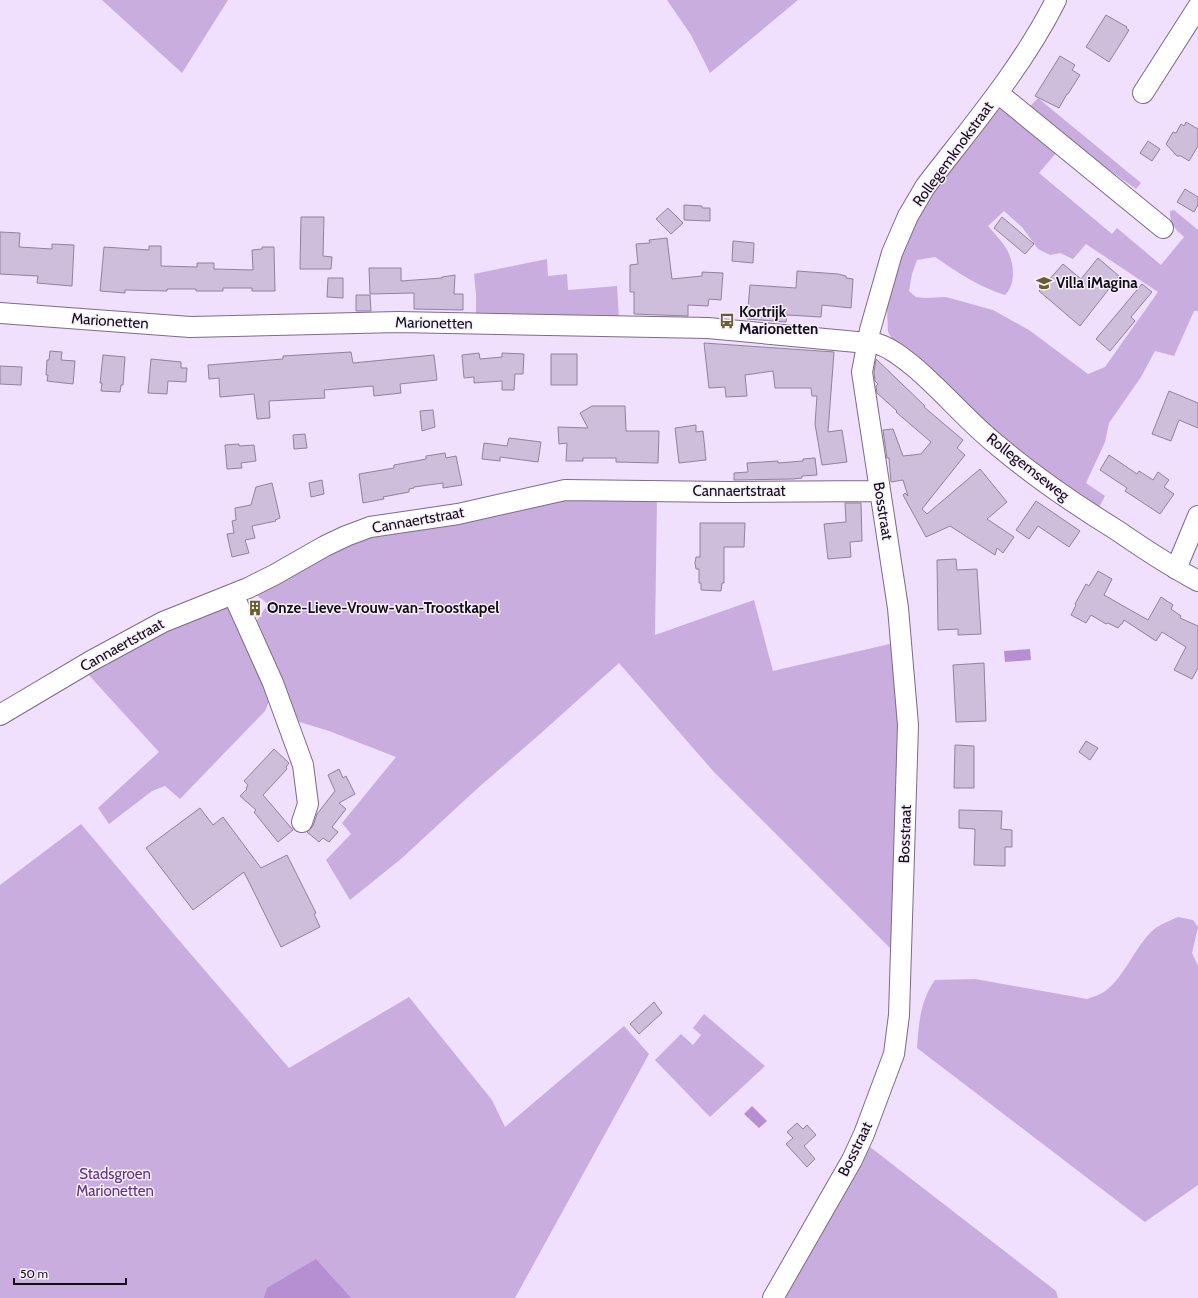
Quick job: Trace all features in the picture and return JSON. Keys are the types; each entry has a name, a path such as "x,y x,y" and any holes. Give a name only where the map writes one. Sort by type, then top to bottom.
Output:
{"street":[{"name":"Rollegemknokstraat","path":"867,343 892,253 908,216 925,187 998,93 1044,24 1056,0"},
{"path":"1143,93 1198,7"},
{"path":"998,93 1162,228"},
{"name":"Marionetten","path":"0,313 190,326 398,322 708,328 867,343"},
{"name":"Bosstraat","path":"773,1298 852,1160 864,1134 894,1054 899,1015 908,725 898,608 862,372 867,343"},
{"name":"Rollegemseweg","path":"867,343 886,346 907,361 929,379 1002,449 1074,503 1176,569 1198,580"},
{"name":"Cannaertstraat","path":"0,716 91,661 163,622 233,594 274,575 325,546 370,527 458,514 565,490 727,492 880,491"},
{"path":"1176,569 1198,516"},
{"path":"233,594 273,683 303,765 308,804 302,822"}],"green space":[{"path":"102,0 228,0 182,73"},
{"path":"667,0 798,0 710,73 691,35"},
{"name":"Vil!a iMagina","path":"1038,98 1141,183 1136,189 1067,140 1039,173 1112,234 1117,228 1161,265 1184,237 1173,226 1170,211 1174,210 1198,230 1198,311 1194,311 1174,356 1155,351 1141,377 1109,423 1105,442 1086,483 1105,496 1098,509 1068,492 981,421 928,365 914,353 892,338 888,332 887,309 894,257 913,214 998,103 1019,118","holes":["1004,211 1022,227 1038,249 1050,255 1060,253 1073,259 1086,244 1158,292 1105,367 1088,374 1029,330 993,310 946,297 916,297 909,291 912,274 917,260 935,257 960,274 995,292 1005,295 1009,290 1013,278 1011,259 1000,239 988,226"]},
{"path":"547,259 548,276 567,274 568,290 617,286 619,318 476,317 474,274"},
{"path":"571,498 657,499 655,635 754,600 773,671 894,643 899,721 894,952 714,772 619,663 479,787 402,858 350,900 326,860 351,834 342,823 396,757 329,731 290,719 254,625 268,604 254,593 350,539"},
{"path":"229,606 270,699 265,711 180,799 165,786 152,791 109,824 98,808 159,752 86,672 146,636"},
{"name":"Stadsgroen Marionetten","path":"81,824 289,1068 409,997 492,1100 505,1127 624,1026 649,1054 515,1298 0,1298 0,885"},
{"path":"1178,917 1193,920 1198,927 1192,953 1198,966 1198,1185 1145,1222 917,1048 923,1004 935,980 975,979 1087,999 1104,992 1111,986 1151,932 1160,925"},
{"path":"704,1014 765,1066 710,1117 655,1060 681,1034 693,1045 701,1035 693,1028"},
{"path":"870,1147 1056,1291 1058,1298 784,1298"}],"shaded area":[{"path":"1030,649 1031,660 1005,662 1004,651"},
{"path":"752,1106 767,1121 759,1128 744,1114"},
{"path":"316,1259 351,1298 264,1298 267,1288"}],"building":[{"path":"1106,15 1127,27 1126,28 1129,30 1109,62 1086,47"},
{"path":"1060,56 1075,65 1072,70 1080,75 1059,108 1035,96"},
{"path":"1186,122 1198,129 1198,146 1189,161 1181,156 1177,156 1166,144 1173,132 1176,133 1181,124 1184,126"},
{"path":"1148,141 1160,149 1152,161 1140,153"},
{"path":"1185,189 1198,197 1198,205 1194,212 1177,202"},
{"path":"684,205 710,208 710,221 684,220"},
{"path":"668,208 683,223 671,234 656,219"},
{"path":"301,217 324,217 323,256 332,257 331,269 300,269"},
{"path":"1002,217 1034,244 1025,254 994,228"},
{"path":"0,232 20,233 19,247 52,249 52,244 74,245 72,286 37,283 38,276 0,274"},
{"path":"667,238 672,279 702,276 702,272 723,273 721,300 709,299 708,306 688,305 688,316 634,314 634,292 630,292 630,265 638,264 636,244 650,243 649,240"},
{"path":"733,241 754,243 753,263 732,261"},
{"path":"149,246 161,246 161,266 197,267 197,263 214,263 214,269 253,270 252,250 262,249 262,247 274,247 275,291 252,291 252,288 223,288 223,291 167,289 167,291 125,290 125,293 100,291 104,247 149,250"},
{"path":"1098,258 1119,276 1080,326 1039,291 1063,264 1081,279"},
{"path":"369,268 401,268 401,281 442,278 455,275 454,294 463,294 463,310 414,309 414,293 370,294"},
{"path":"797,271 838,274 846,276 846,278 853,279 851,308 822,305 821,317 787,315 786,322 747,319 750,285 796,288"},
{"path":"328,278 343,278 343,298 327,297"},
{"path":"1142,284 1152,292 1131,317 1135,321 1110,351 1096,339"},
{"path":"356,295 370,295 371,311 356,311"},
{"path":"704,343 834,352 828,432 842,430 847,462 822,465 815,424 817,396 812,396 811,388 775,388 773,371 745,375 747,396 726,397 725,387 709,388"},
{"path":"50,351 62,352 61,360 75,361 73,384 47,381 47,360 49,360"},
{"path":"351,352 353,363 434,355 437,380 400,384 401,393 374,396 373,386 324,390 325,398 269,401 270,418 257,419 254,394 220,397 219,378 209,379 208,365 283,359 283,356"},
{"path":"479,353 480,359 502,357 502,353 524,354 523,374 515,374 514,390 502,390 502,381 474,383 474,377 464,378 462,355"},
{"path":"551,354 577,354 577,385 551,385"},
{"path":"103,355 125,357 123,385 121,385 120,392 101,391 102,383 100,383"},
{"path":"151,359 181,362 181,368 187,368 186,382 168,381 167,394 148,393"},
{"path":"876,359 925,406 924,407 963,440 957,448 965,455 922,509 927,514 980,469 1007,502 987,519 1014,537 1003,553 997,548 995,555 950,526 926,537 903,495 905,493 908,496 903,480 891,482 889,458 887,458 883,430 893,429 903,456 921,454 931,442 896,412 897,411 877,393 876,386 878,384 875,381 874,372"},
{"path":"0,366 22,367 21,385 0,384"},
{"path":"1169,391 1198,403 1198,428 1179,420 1171,441 1152,434"},
{"path":"592,406 625,406 626,431 659,431 658,463 616,462 616,458 583,458 583,461 566,461 567,443 559,444 558,427 588,428 580,413"},
{"path":"433,410 435,427 422,431 420,411"},
{"path":"696,425 696,432 703,431 706,460 679,463 675,428"},
{"path":"305,434 307,448 294,449 293,435"},
{"path":"509,438 541,442 538,462 500,457 500,461 482,459 484,443 507,446"},
{"path":"239,444 239,446 254,445 256,461 241,463 242,468 227,469 225,445"},
{"path":"445,453 446,458 456,456 462,485 443,488 443,483 414,487 409,489 409,492 363,503 359,474 394,468 394,465 426,459 426,456"},
{"path":"1109,455 1137,474 1139,471 1153,480 1158,472 1169,480 1164,487 1174,494 1160,514 1125,491 1127,488 1100,470"},
{"path":"815,458 817,475 802,476 802,478 793,479 734,480 734,473 748,472 747,463 778,461 778,463 803,461 803,459"},
{"path":"322,480 324,494 311,497 309,483"},
{"path":"272,483 280,518 275,520 276,521 252,526 255,538 245,540 249,553 232,557 227,534 234,533 232,521 236,520 235,508 251,505 256,487"},
{"path":"1036,501 1080,531 1069,547 1038,526 1029,539 1016,530"},
{"path":"845,503 861,503 862,541 850,542 851,557 828,559 824,524 846,522"},
{"path":"700,523 745,523 744,547 724,547 724,583 722,583 721,591 701,590 701,583 699,583 699,569 696,569 695,563 696,557 700,557"},
{"path":"956,559 957,570 977,569 981,634 958,635 958,629 938,630 937,560"},
{"path":"1098,571 1112,579 1104,595 1148,620 1161,597 1173,605 1171,609 1181,616 1180,618 1198,626 1198,668 1192,679 1174,670 1186,647 1162,632 1156,641 1124,620 1118,628 1108,623 1106,624 1091,615 1086,623 1071,615 1086,584 1089,586"},
{"path":"984,663 986,721 956,722 953,665"},
{"path":"1086,741 1098,748 1090,760 1079,752"},
{"path":"955,745 974,746 974,788 954,788"},
{"path":"274,749 289,763 286,767 287,769 263,795 293,830 278,842 254,812 256,810 240,796 247,789 246,788 248,785 244,781"},
{"path":"339,769 343,778 346,776 355,794 339,803 346,809 332,827 338,832 329,842 323,838 319,842 307,832 313,826 317,814 335,791 328,775"},
{"path":"200,808 213,825 223,817 261,868 287,855 316,913 314,914 320,927 281,947 244,872 193,910 146,848"},
{"path":"959,810 1002,811 1001,829 1012,830 1012,847 1005,847 1005,866 974,865 975,829 959,828"},
{"path":"654,1002 662,1013 639,1034 630,1024"},
{"path":"797,1123 803,1129 807,1125 816,1135 804,1146 815,1159 807,1167 786,1144 793,1138 787,1132"}],"place":[{"name":"Vil!a iMagina","path":"1044,283"},
{"name":"Kortrijk Marionetten","path":"727,321"},
{"name":"Onze-Lieve-Vrouw-van-Troostkapel","path":"255,608"}]}
